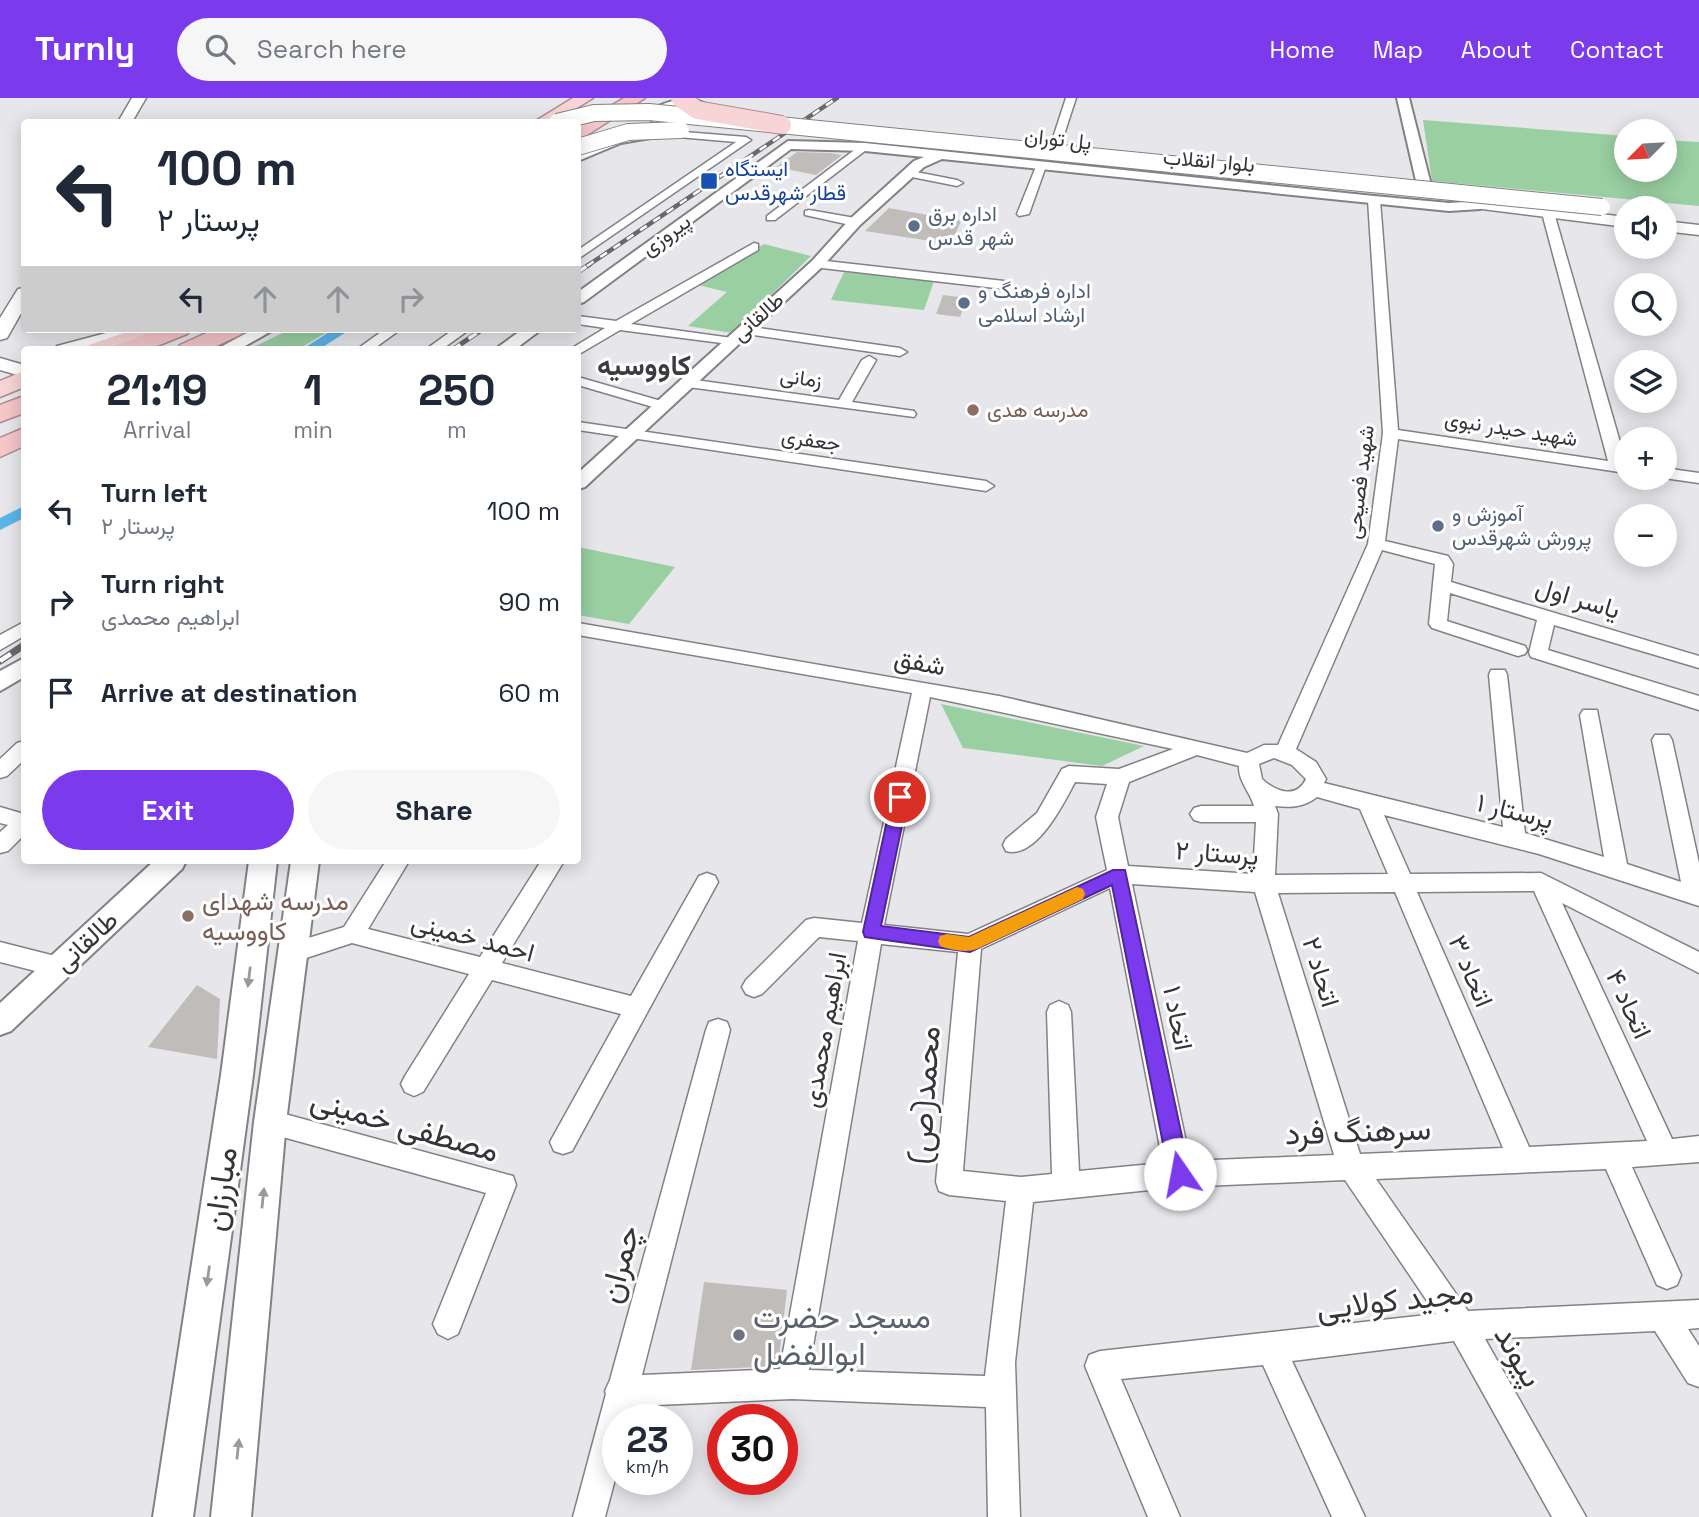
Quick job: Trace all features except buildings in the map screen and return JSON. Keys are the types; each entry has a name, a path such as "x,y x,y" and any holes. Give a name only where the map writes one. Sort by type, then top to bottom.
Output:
{"highway":[{"path":"569,119 589,102 610,98"},
{"path":"587,132 636,98"},
{"path":"136,346 169,333"},
{"path":"198,346 225,333"},
{"path":"0,401 21,392"},
{"path":"0,414 21,405"},
{"path":"0,432 21,423"},
{"path":"0,449 21,438"}],"main road":[{"path":"127,119 139,98"},
{"name":"پل توران","path":"621,98 634,111 656,118 869,145 1480,205"},
{"name":"پل توران","path":"682,100 697,110 779,120 1602,207"},
{"path":"550,119 589,102"},
{"name":"پل توران","path":"570,119 603,111 639,110 779,120"},
{"path":"581,145 620,134 669,129 869,145"},
{"name":"بلوار انقلاب","path":"1480,205 1614,221"},
{"name":"بلوار انقلاب","path":"1602,207 1614,208"},
{"path":"1677,219 1698,228"},
{"path":"1677,227 1698,228"},
{"path":"0,334 21,298"},
{"path":"86,346 149,335"},
{"path":"111,346 149,335"},
{"path":"121,346 149,335"},
{"path":"0,358 21,356"},
{"path":"0,365 21,370"},
{"path":"0,390 21,380"}],"street":[{"path":"587,132 656,98"},
{"path":"1054,150 1071,98"},
{"path":"1403,98 1424,185"},
{"path":"587,132 653,115 682,100"},
{"path":"653,115 663,124 657,132"},
{"path":"581,253 757,131 653,115"},
{"name":"بلوار انقلاب","path":"814,123 1106,156 1539,196 1602,207"},
{"path":"581,155 598,145 657,132 746,140"},
{"path":"929,137 923,162 957,183"},
{"name":"بلوار انقلاب","path":"788,145 869,145 905,152 923,162 1041,166 1449,207 1480,205"},
{"name":"پیروزی","path":"581,297 788,145"},
{"path":"771,218 869,145"},
{"path":"1103,173 1106,156"},
{"name":"طالقانی","path":"581,480 817,264 855,222 923,162"},
{"path":"1023,214 1041,166"},
{"name":"شهید فصیحی","path":"1285,752 1376,544 1391,433 1374,200"},
{"path":"809,213 855,222"},
{"path":"1548,213 1614,440"},
{"path":"581,347 754,247"},
{"path":"817,264 1004,285"},
{"path":"581,320 900,352"},
{"path":"235,346 259,333"},
{"path":"369,346 388,333"},
{"path":"438,346 457,333"},
{"path":"509,346 528,333"},
{"path":"843,405 869,360"},
{"name":"زمانی","path":"688,383 909,414"},
{"path":"581,385 663,406"},
{"name":"جعفری","path":"581,427 986,486"},
{"name":"شهید حیدر نبوی","path":"1391,433 1614,466"},
{"path":"1677,475 1699,478"},
{"path":"1376,544 1442,560 1444,564 1438,624 1518,650"},
{"name":"یاسر اول","path":"1441,585 1699,662"},
{"path":"1547,616 1538,653 1699,703"},
{"path":"0,644 21,630"},
{"name":"شفق","path":"581,630 922,688 1197,747 1249,761"},
{"path":"1498,676 1515,838"},
{"name":"ابراهیم محمدی","path":"792,1384 871,932 922,688"},
{"path":"1590,715 1617,868"},
{"path":"1662,740 1697,896"},
{"path":"1014,845 1045,819 1069,774 1120,777 1197,747"},
{"path":"0,771 21,751"},
{"path":"1264,752 1285,752 1297,757 1313,771 1314,788 1303,798 1281,800 1260,791 1248,776 1249,761 1264,752"},
{"name":"اتحاد ۱","path":"1120,777 1107,817 1180,1174"},
{"name":"پرستار ۱","path":"1314,788 1369,805 1515,838 1617,868 1697,896"},
{"name":"اتحاد ۲","path":"1260,791 1267,814 1264,884 1351,1166"},
{"name":"اتحاد ۳","path":"1369,805 1521,1160"},
{"path":"1201,814 1267,814"},
{"path":"0,815 21,821"},
{"path":"0,845 21,825"},
{"name":"طالقانی","path":"0,1022 169,864"},
{"name":"مبارزان","path":"173,1517 237,1075 263,864"},
{"name":"مبارزان","path":"231,1517 270,1122 305,864"},
{"path":"294,952 352,934 396,864"},
{"path":"414,1084 551,864"},
{"name":"پرستار ۲","path":"970,944 1119,874 1264,884 1541,881 1695,965"},
{"name":"اتحاد ۴","path":"1541,881 1664,1150"},
{"path":"563,1142 706,882"},
{"path":"754,987 814,927 970,944"},
{"name":"احمد خمینی","path":"352,934 638,1008"},
{"name":"محمد(ص)","path":"970,944 949,1182 1021,1190"},
{"path":"0,952 58,967"},
{"path":"1059,1012 1066,1185"},
{"name":"چمران","path":"589,1517 620,1391 718,1030"},
{"name":"مصطفی خمینی","path":"270,1122 503,1185 448,1324"},
{"name":"سرهنگ فرد","path":"1021,1190 1180,1174 1614,1156 1699,1149"},
{"path":"1614,1156 1667,1275"},
{"name":"پیوند","path":"1351,1166 1461,1326 1570,1517"},
{"path":"1004,1517 1000,1362 1021,1190"},
{"name":"مجید کولایی","path":"1164,1517 1100,1366 1461,1326 1699,1314"},
{"path":"1662,1316 1699,1371"},
{"path":"1271,1349 1349,1517"},
{"path":"620,1391 792,1384 1001,1392"}],"green space":[{"path":"1423,120 1614,135 1614,182 1677,182 1677,141 1699,142 1699,206 1677,204 1677,196 1614,198 1432,181"},
{"path":"764,244 811,256 732,333 688,326 727,292 698,285"},
{"path":"844,272 934,281 924,310 831,300"},
{"path":"283,333 325,333 304,346 255,346"},
{"path":"581,548 675,567 629,624 581,616"},
{"path":"941,704 1144,746 1102,766 963,748"}],"waterway":[{"path":"315,346 337,333"},
{"path":"0,525 21,513"}],"railway":[{"path":"587,266 837,98"},
{"path":"581,270 587,266"},
{"path":"458,346 477,333"},
{"path":"0,661 21,647"}],"slow traffic":[{"path":"947,941 970,944 1077,894"}],"place":[{"name":"ایستگاه قطار شهرقدس","path":"709,181"},
{"name":"اداره برق شهر قدس","path":"914,226"},
{"name":"اداره فرهنگ و ارشاد اسلامی","path":"964,303"},
{"name":"مدرسه هدی","path":"973,410"},
{"name":"آموزش و پرورش شهرقدس","path":"1438,526"},
{"name":"مدرسه شهدای کاووسیه","path":"188,916"},
{"name":"مسجد حضرت ابوالفضل","path":"739,1335"}],"district":[{"name":"کاووسیه","path":"644,365"}],"route":[{"path":"900,797 871,932 970,944 1119,874 1180,1174"}]}
